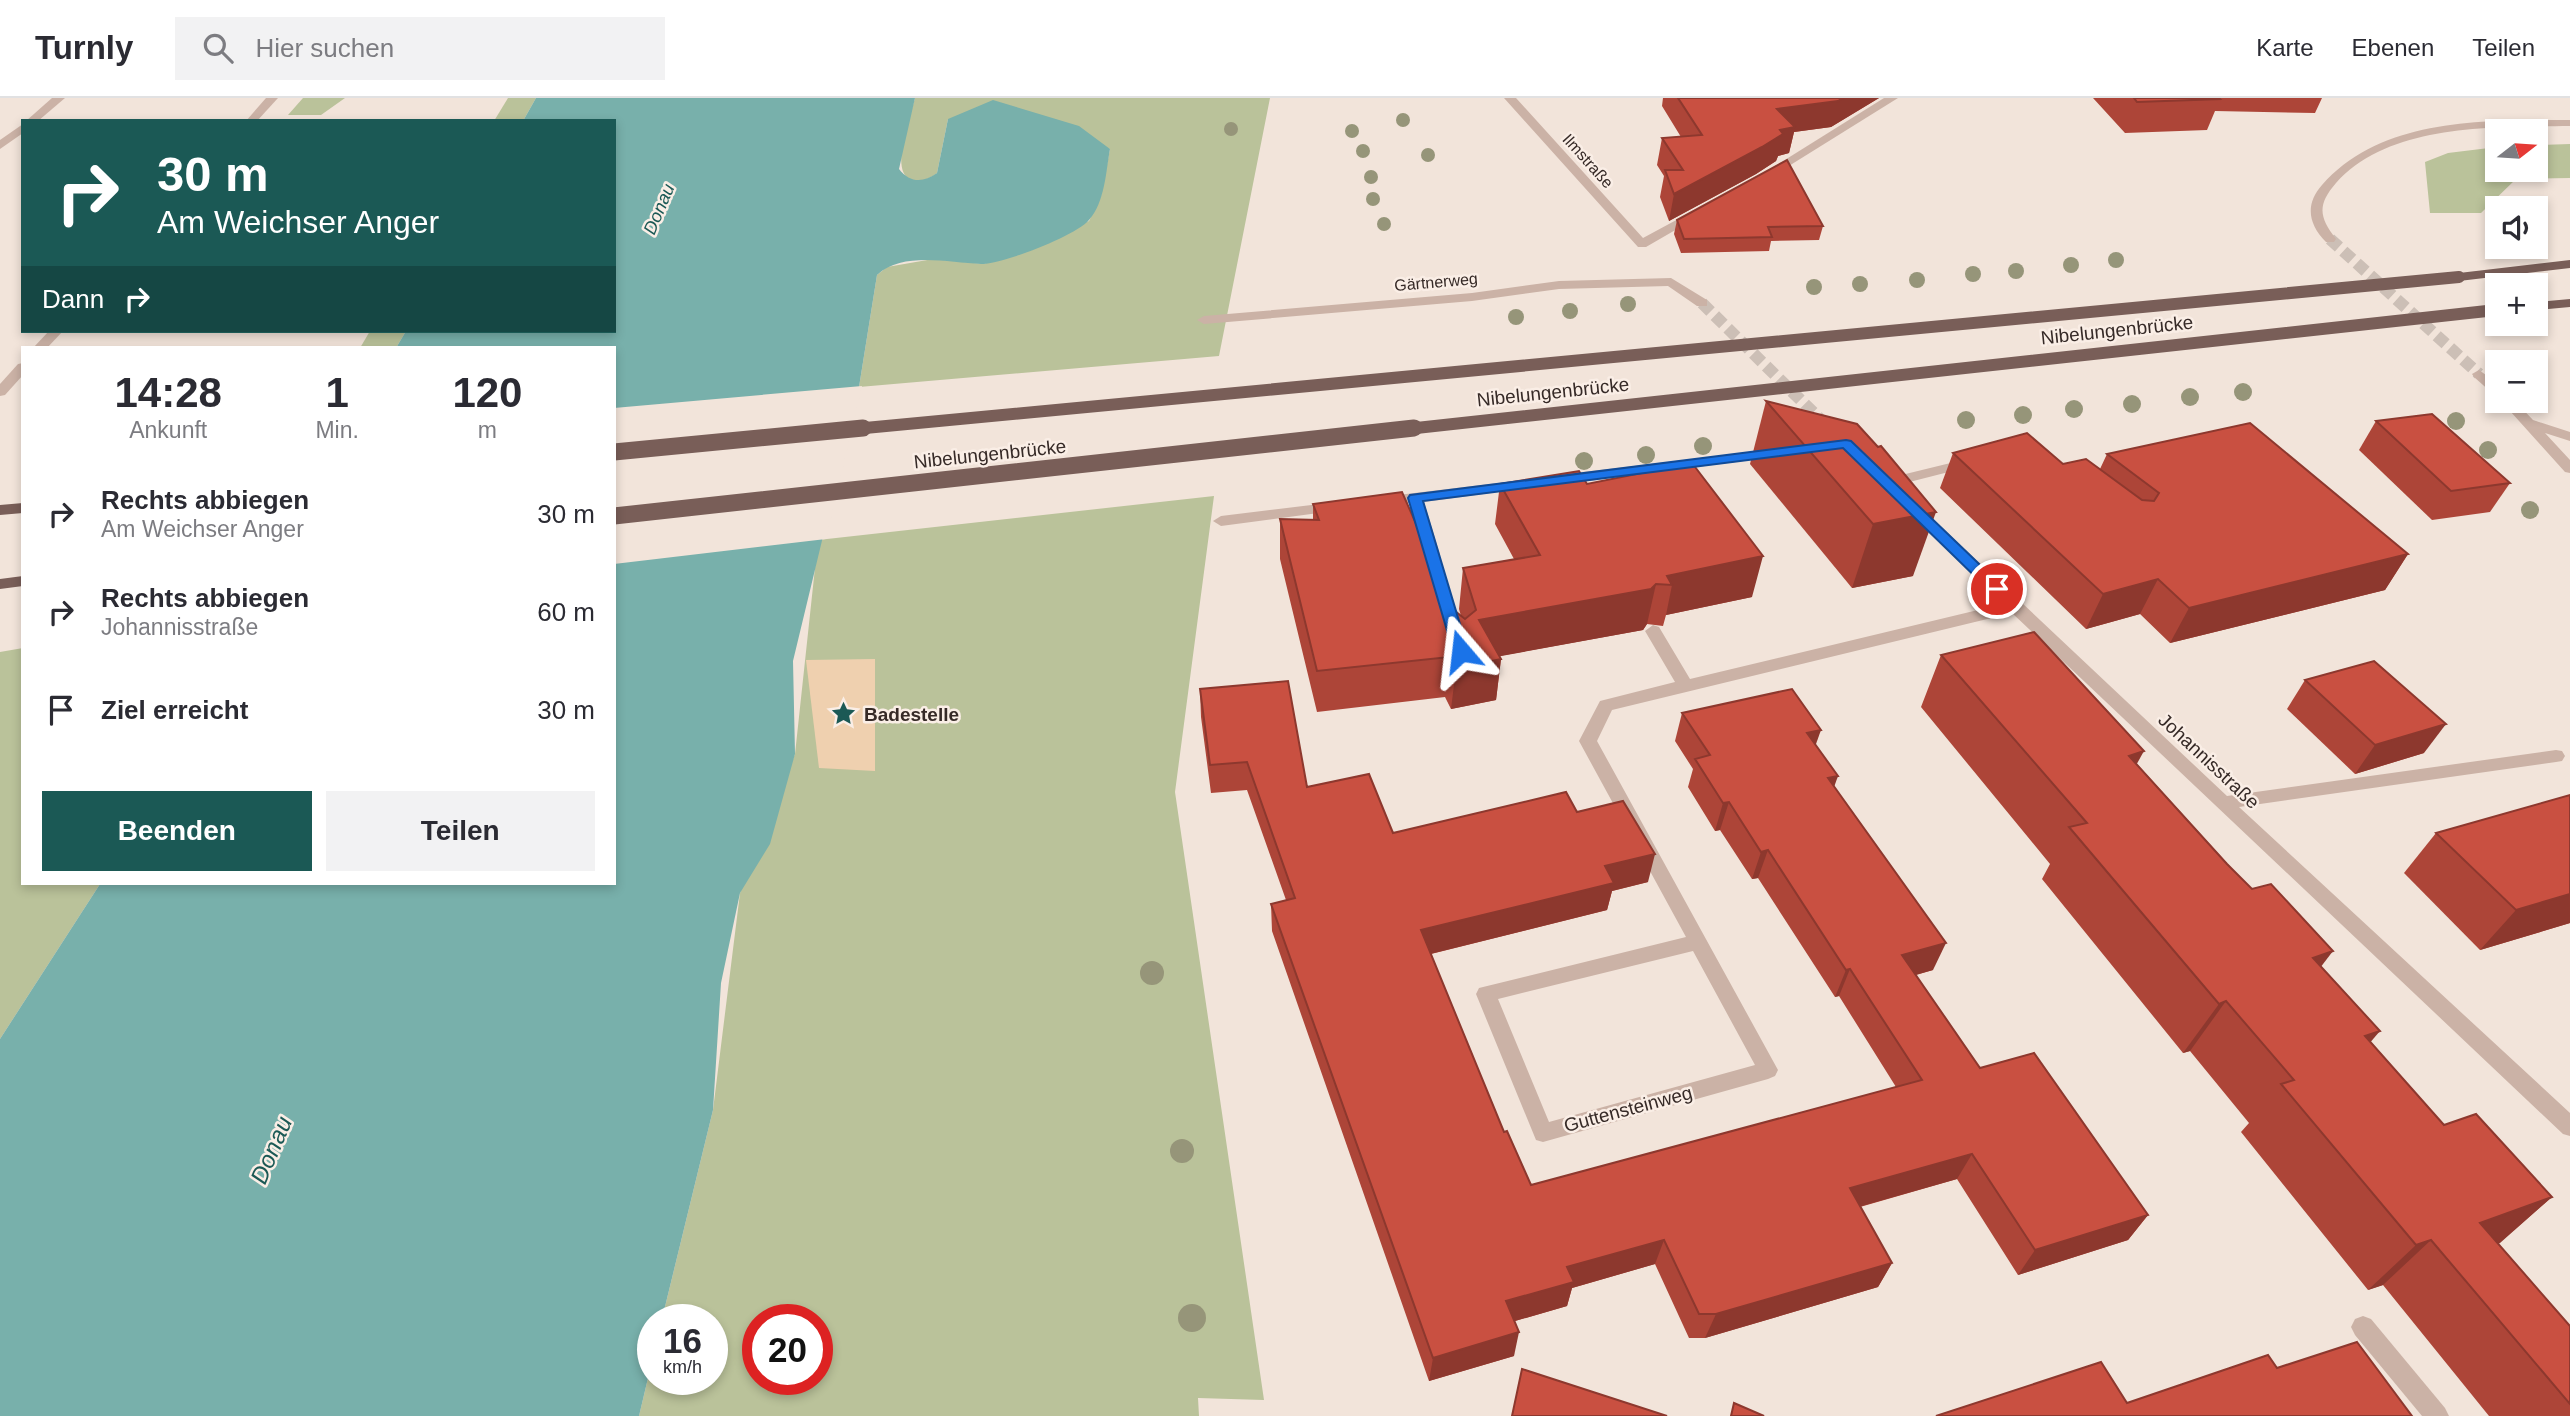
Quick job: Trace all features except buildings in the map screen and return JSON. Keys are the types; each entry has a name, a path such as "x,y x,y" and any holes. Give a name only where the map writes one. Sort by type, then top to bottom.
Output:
{"main road":[{"name":"Nibelungenbrücke","path":"616,452 2570,264"},
{"path":"2548,305 2570,303"},
{"name":"Nibelungenbrücke","path":"616,516 2485,311"},
{"path":"0,510 21,508"},
{"path":"0,584 21,581"}],"street":[{"path":"33,119 59,98"},
{"path":"253,119 272,98"},
{"name":"Ilmstraße","path":"1510,98 1642,244 1714,205"},
{"path":"1761,179 1892,98"},
{"path":"2330,239 2316,222 2315,210 2319,197 2330,180 2355,159 2417,136 2472,125 2570,123"},
{"path":"0,146 21,129"},
{"name":"Gärtnerweg","path":"1204,320 1472,297 1559,285 1671,282 1702,303"},
{"path":"42,346 54,333"},
{"path":"0,392 21,369"},
{"path":"2479,374 2485,379"},
{"path":"2521,413 2570,469"},
{"path":"2530,422 2570,437"},
{"path":"1221,521 1793,450"},
{"path":"1886,482 1989,460"},
{"name":"Johannisstraße","path":"1871,468 2015,607 2570,1127"},
{"path":"1415,498 1438,574"},
{"name":"Guttensteinweg","path":"1699,942 1486,994 1543,1132 1768,1070 1699,942 1588,741 1606,705 2015,607"},
{"path":"1653,631 1686,686"},
{"path":"2224,803 2556,756"},
{"path":"2363,1327 2437,1416"}],"green space":[{"path":"303,98 345,98 321,115 288,115"},
{"path":"508,98 536,98 524,119 495,119"},
{"path":"915,98 1270,98 1219,356 859,387 877,275 887,267 933,259 984,264 1089,221 1101,196 1110,149 948,119 937,173 925,180 912,180 905,175 901,155"},
{"path":"2570,144 2570,178 2548,178 2548,145"},
{"path":"2485,148 2485,182 2513,182 2498,196 2485,196 2485,209 2481,213 2430,213 2425,162 2448,153"},
{"path":"369,333 405,333 397,346 361,346"},
{"path":"1214,496 1175,792 1264,1400 1198,1398 1199,1416 639,1416 644,1395 728,1395 728,1304 666,1304 713,1110 740,893 795,754 818,540"},
{"path":"21,648 21,885 99,885 0,1039 0,652"}],"sand":[{"name":"Badestelle","path":"875,659 875,771 819,768 806,660"}],"water":[{"name":"Donau","path":"536,98 915,98 899,169 908,177 917,180 927,179 937,173 948,119 993,100 1079,126 1110,149 1104,186 1094,213 1081,227 1069,234 991,263 913,261 900,263 877,275 859,387 793,661 795,754 770,844 740,893 721,983 713,1110 666,1304 637,1304 637,1395 644,1395 639,1416 0,1416 0,1039 99,885 616,885 616,346 397,346 405,333 616,333 616,119 524,119"}],"pier":[{"path":"862,386 826,539 616,564 616,408"}],"tunnel":[{"path":"2330,239 2479,374"},
{"path":"1702,303 1824,423"}],"place":[{"name":"Badestelle","path":"844,714"}],"route":[{"path":"1461,651 1415,498 1846,444 1997,589"}]}
